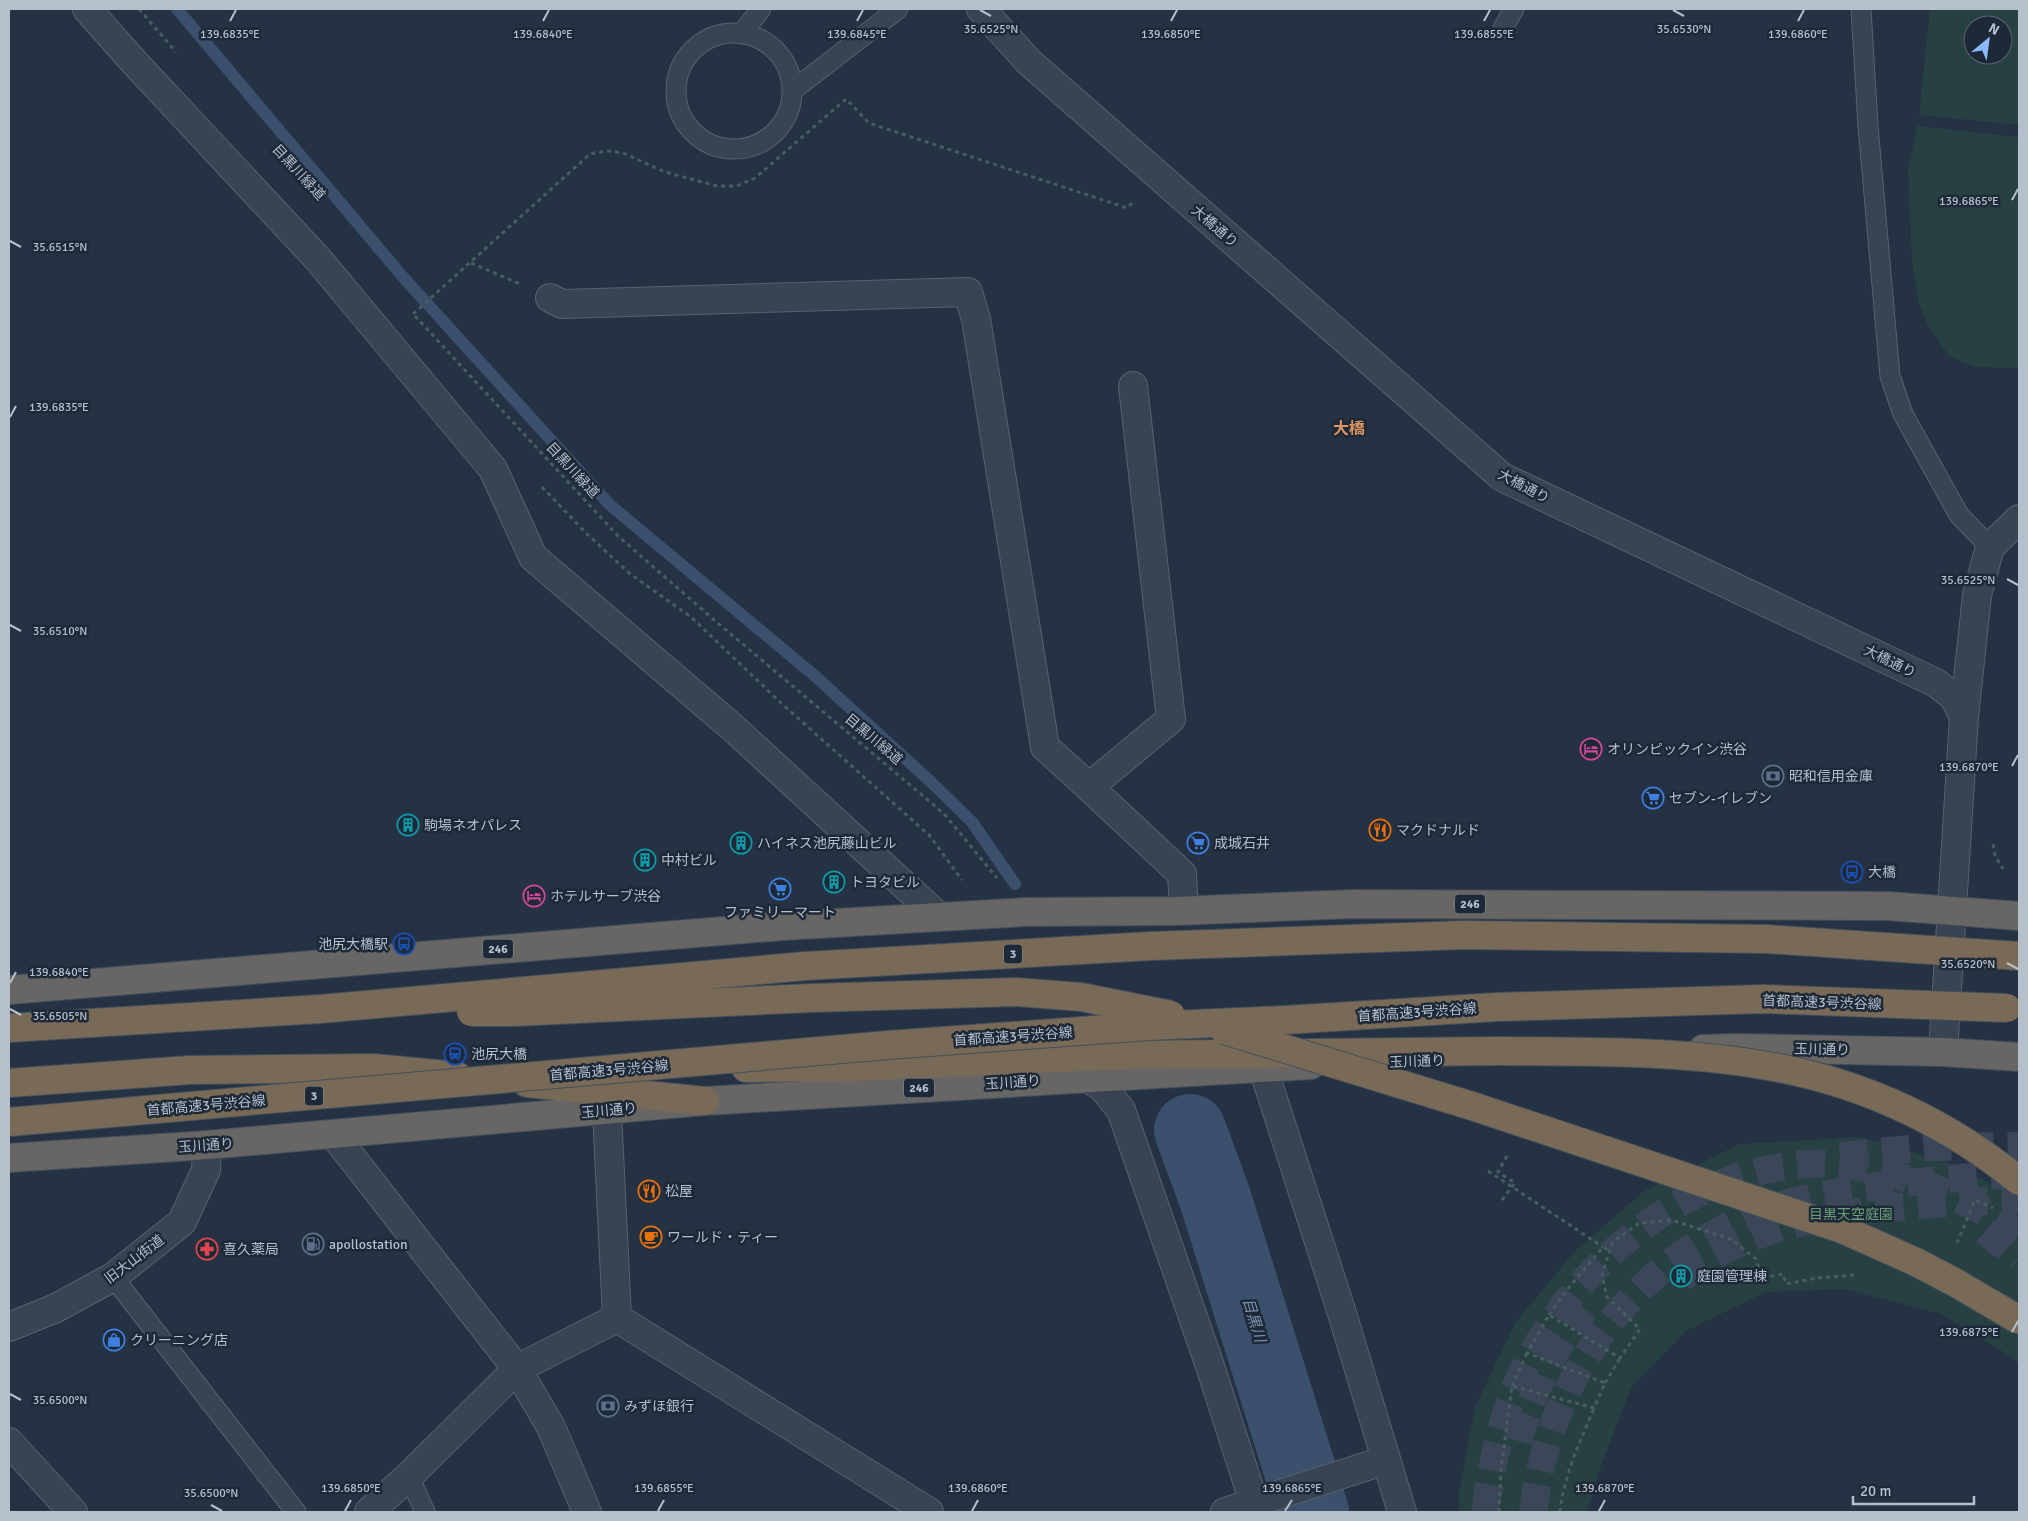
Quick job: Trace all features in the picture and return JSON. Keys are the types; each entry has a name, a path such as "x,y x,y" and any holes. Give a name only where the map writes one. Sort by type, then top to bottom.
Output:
{"highway":[{"name":"246","path":"9,990 783,926 1025,912 1184,910 1354,904 1888,906 1953,909 2019,916"},
{"name":"3","path":"9,1028 320,1010 806,966 1151,946 1453,936 1766,939 2019,956"},
{"path":"320,1010 514,1012 811,998 1016,992 1081,997 1166,1013 1229,1031 1472,1106 1842,1229 1916,1262 2019,1320"},
{"name":"首都高速3号渋谷線","path":"9,1122 888,1045 1140,1026 1497,1007 1764,999 2019,1009"},
{"name":"玉川通り","path":"9,1158 207,1146 705,1101 1254,1068 1735,1048 1943,1052 2019,1056"},
{"path":"619,1070 850,1067 1124,1055 1499,1051 1589,1052 1712,1059 1780,1068 1870,1094 1906,1108 1962,1139 2019,1181"},
{"path":"9,1083 190,1070 373,1068 705,1101"}],"street":[{"path":"87,9 317,258 493,469 533,557 732,727 938,916"},
{"name":"大橋通り","path":"981,9 1028,62 1502,477 1936,683 1954,697 1964,717"},
{"path":"550,298 562,304 968,292 976,319 1045,747 1182,874 1184,910"},
{"path":"1089,787 1171,719 1133,386"},
{"path":"1943,1052 1964,717 1977,595 1990,547 2019,519"},
{"path":"1254,1068 1341,1310 1378,1463 1402,1512"},
{"path":"1087,1078 1102,1087 1121,1110 1210,1366 1262,1504"},
{"path":"607,1110 617,1318"},
{"path":"334,1135 517,1369 551,1427 587,1512"},
{"name":"旧大山街道","path":"9,1327 56,1308 113,1277 182,1222 206,1170 207,1146"},
{"path":"369,1512 409,1476 517,1369 617,1318"},
{"path":"617,1318 929,1512"},
{"path":"9,1442 73,1512"},
{"path":"1225,1512 1262,1504 1378,1463"}],"lane":[{"path":"741,34 761,9"},
{"path":"792,91 898,9"},
{"path":"1503,28 1514,9"},
{"path":"1861,9 1868,126 1890,376 1903,414 1959,515 1990,547"},
{"path":"741,34 757,38 772,47 783,60 790,74 792,91 789,111 779,128 764,141 745,149 725,149 706,142 690,130 680,112 676,93 678,73 688,55 703,42 721,35 741,34"},
{"path":"113,1277 296,1512"},
{"path":"409,1476 425,1512"}],"path":[{"path":"139,9 178,54"},
{"path":"414,313 590,154 607,151 622,153 642,163 690,180 716,186 737,186 755,178 846,99 868,123 1127,208 1139,196"},
{"path":"471,262 520,284"},
{"name":"目黒川緑道","path":"407,307 618,536 712,619 946,816 1025,912"},
{"path":"542,486 587,534 629,573 691,617 781,703 929,836 987,915"},
{"path":"1507,1147 1509,1156 1498,1172 1515,1183 1502,1200 1512,1187"},
{"path":"1488,1171 1610,1251"},
{"path":"1955,1248 1975,1200"},
{"path":"1560,1512 1561,1499 1579,1444 1594,1408 1605,1383 1640,1329 1607,1297 1602,1275 1612,1243 1638,1223 1671,1220 1731,1239 1756,1259 1762,1278 1782,1274 1786,1284 1817,1278 1858,1275"},
{"path":"1499,1512 1500,1470 1512,1386 1526,1353 1550,1315 1566,1291 1603,1247"},
{"path":"1550,1315 1620,1358"},
{"path":"1526,1353 1605,1383"},
{"path":"1512,1386 1594,1408"}],"green space":[{"path":"1930,9 2019,9 2019,125 1919,115"},
{"path":"1917,126 2019,137 2019,368 1974,367 1949,356 1928,325 1919,304 1912,261 1908,170"},
{"name":"目黒天空庭園","path":"1860,1137 1944,1161 2019,1197 2019,1364 2010,1356 1941,1314 1846,1289 1765,1292 1686,1331 1631,1388 1601,1466 1587,1512 1459,1512 1459,1492 1475,1407 1516,1322 1574,1252 1644,1191 1740,1144"}],"waterway":[{"path":"177,9 403,277 610,505 815,676 931,782 972,822 1015,884"},
{"name":"目黒川","path":"1190,1130 1215,1198 1313,1512"}],"tunnel":[{"path":"1840,1156 1928,1147 2019,1146"},
{"path":"1485,1512 1496,1449 1515,1388 1534,1350 1557,1314 1584,1281 1615,1250 1648,1223 1685,1200 1724,1182 1765,1170 1808,1164 1836,1164 1878,1171 1932,1188 1984,1212 2019,1235"},
{"path":"1533,1512 1542,1462 1558,1414 1579,1369 1606,1328 1638,1291 1676,1259 1718,1231 1777,1206 1840,1192 1884,1186 2019,1174"},
{"path":"1681,1279 1706,1261 1732,1246 1760,1234 1789,1225 1819,1218 1879,1209 1978,1201 2019,1200"},
{"path":"1985,1231 2019,1258"},
{"path":"1518,1441 1523,1423 1545,1372 1563,1339 1585,1309"}],"place":[{"name":"オリンピックイン渋谷","path":"1591,749"},
{"name":"昭和信用金庫","path":"1773,776"},
{"name":"セブン-イレブン","path":"1653,798"},
{"name":"駒場ネオパレス","path":"408,825"},
{"name":"マクドナルド","path":"1380,830"},
{"name":"ハイネス池尻藤山ビル","path":"741,843"},
{"name":"成城石井","path":"1198,843"},
{"name":"中村ビル","path":"645,860"},
{"name":"大橋","path":"1852,872"},
{"name":"トヨタビル","path":"834,882"},
{"name":"ファミリーマート","path":"780,889"},
{"name":"ホテルサーブ渋谷","path":"534,896"},
{"name":"池尻大橋駅","path":"404,944"},
{"name":"池尻大橋","path":"455,1054"},
{"name":"松屋","path":"649,1191"},
{"name":"ワールド・ティー","path":"651,1237"},
{"name":"apollostation","path":"313,1244"},
{"name":"喜久薬局","path":"207,1249"},
{"name":"庭園管理棟","path":"1681,1276"},
{"name":"クリーニング店","path":"114,1340"},
{"name":"みずほ銀行","path":"608,1406"}],"district":[{"name":"大橋","path":"1349,428"}]}
